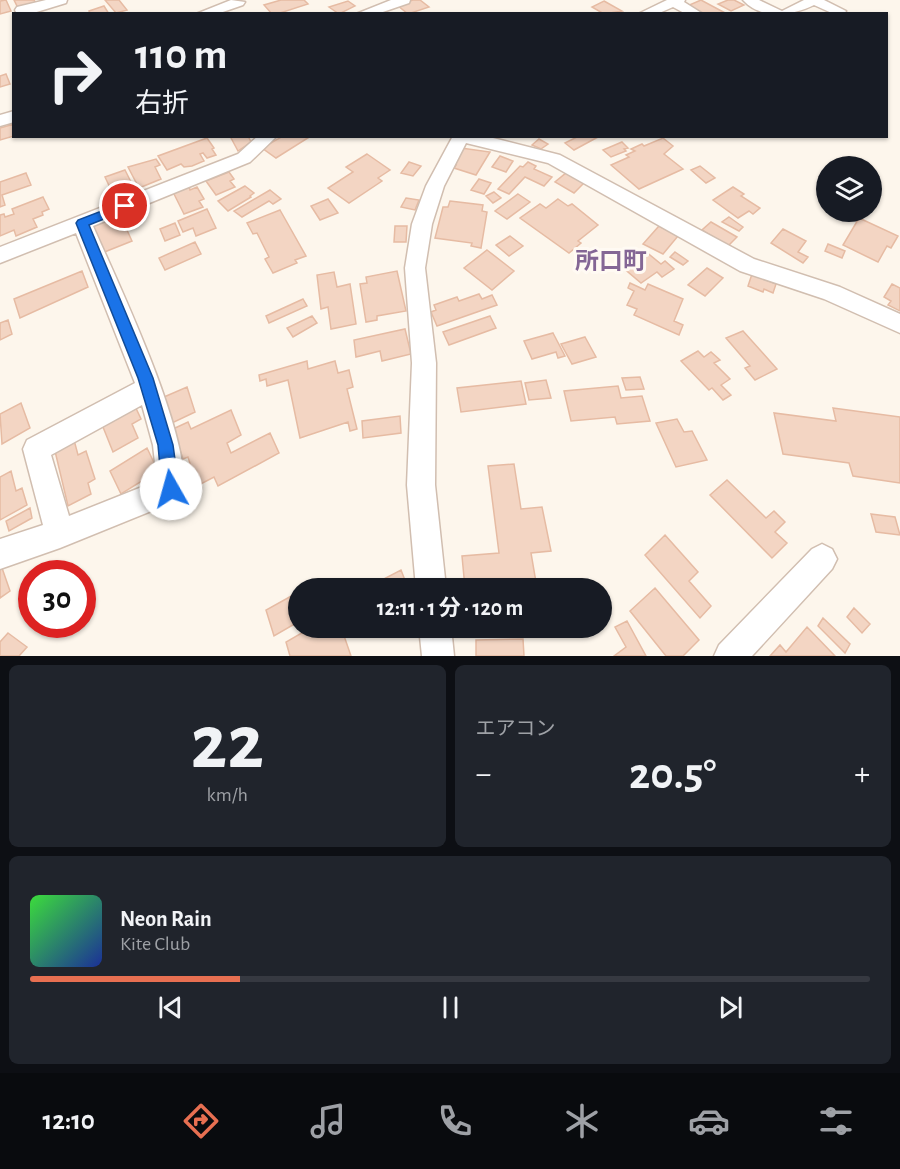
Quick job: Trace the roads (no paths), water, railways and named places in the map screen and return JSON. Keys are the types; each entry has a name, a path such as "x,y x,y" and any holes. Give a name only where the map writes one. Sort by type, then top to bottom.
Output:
{"street":[{"path":"23,12 22,10 61,0"},
{"path":"368,12 404,0"},
{"path":"749,0 773,12"},
{"path":"790,12 814,0 839,11"},
{"path":"207,12 237,1 248,12"},
{"path":"649,12 676,1 694,12"},
{"path":"0,255 244,158 267,138"},
{"path":"430,578 421,485 424,363 414,268 422,224 435,186 460,138"},
{"path":"465,138 555,159 747,265 832,293 900,324"},
{"path":"0,554 60,534 171,489 166,445 149,388 82,223"},
{"path":"60,534 36,449 149,388"},
{"path":"730,656 822,559"},
{"path":"436,638 438,656"}],"district":[{"name":"所口町","path":"611,261"}]}
